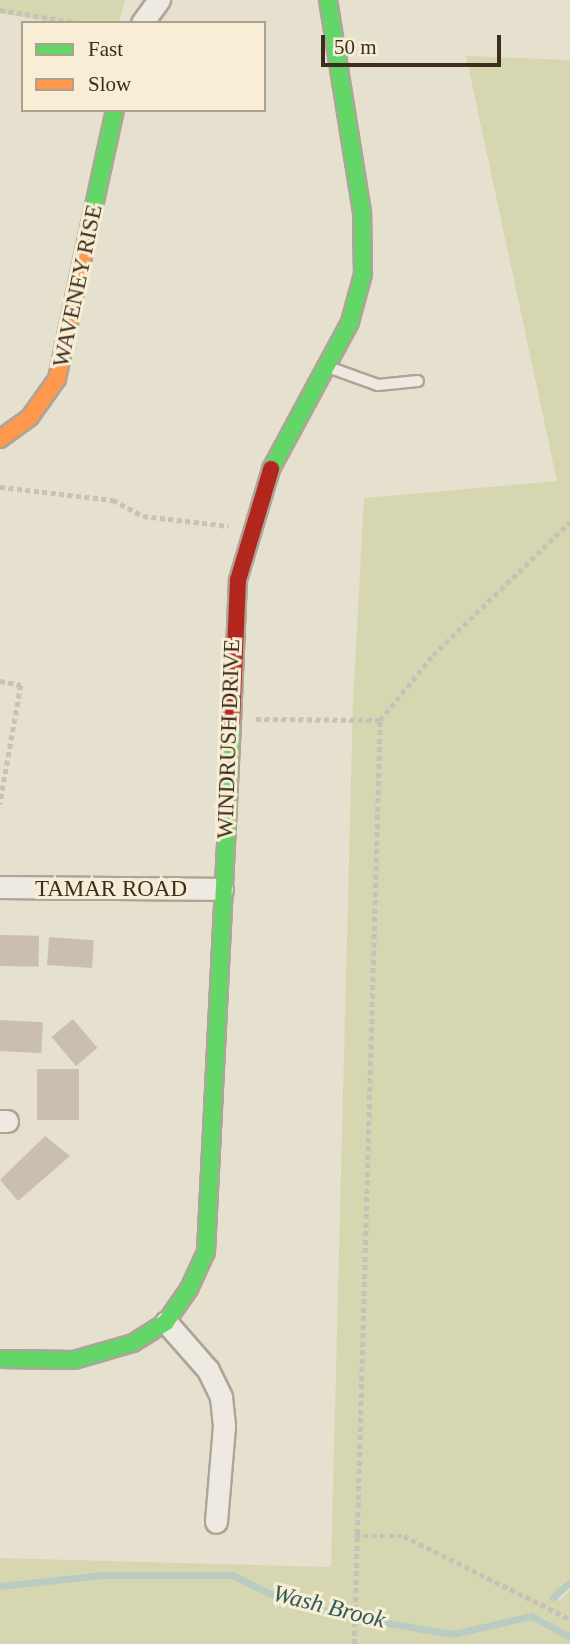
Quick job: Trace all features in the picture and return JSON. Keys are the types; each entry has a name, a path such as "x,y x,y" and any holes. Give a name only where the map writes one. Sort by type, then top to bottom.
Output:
{"street":[{"name":"WINDRUSH DRIVE","path":"0,1360 74,1360 105,1354 166,1322 189,1289 206,1252 211,1216 222,889 238,580 250,528 283,439 328,367 359,296 364,243 328,0"},
{"name":"WAVENEY RISE","path":"0,439 30,417 57,379 115,112"},
{"name":"TAMAR ROAD","path":"0,887 222,889"},
{"path":"166,1322 208,1370 221,1397 224,1426 216,1522"}],"lane":[{"path":"328,367 379,385 418,381"}],"path":[{"path":"0,10 66,21"},
{"path":"0,487 113,500 143,516 250,528"},
{"path":"354,1644 380,720 433,655 570,522"},
{"path":"0,681 21,685 0,804"},
{"path":"231,719 380,720"},
{"path":"355,1536 404,1536 570,1619"}],"green space":[{"path":"0,0 125,1 120,21 46,21 0,13"},
{"path":"466,56 570,60 570,1579 552,1595 560,1600 570,1590 570,1644 0,1644 0,1558 331,1567 353,702 364,498 557,481"}],"building":[{"path":"0,935 39,936 38,967 0,966"},
{"path":"49,937 94,940 92,968 47,965"},
{"path":"73,1019 97,1048 76,1066 52,1037"},
{"path":"0,1020 43,1022 41,1053 0,1051"},
{"path":"37,1069 79,1069 79,1120 37,1120"},
{"path":"45,1136 70,1156 18,1201 0,1180"}],"waterway":[{"name":"Wash Brook","path":"0,1586 103,1575 232,1575 285,1601 352,1617 453,1634 531,1616 570,1637"},
{"path":"553,1597 570,1582"}],"traffic: fast":[{"path":"271,469 350,322 363,274 362,212 328,0"},
{"path":"89,229 115,112"},
{"path":"0,1359 74,1360 133,1343 166,1322 189,1289 206,1252 232,722"}],"traffic: slow":[{"path":"0,439 30,417 57,379 89,229"}],"traffic: jam":[{"path":"232,722 238,580 271,469"}]}
